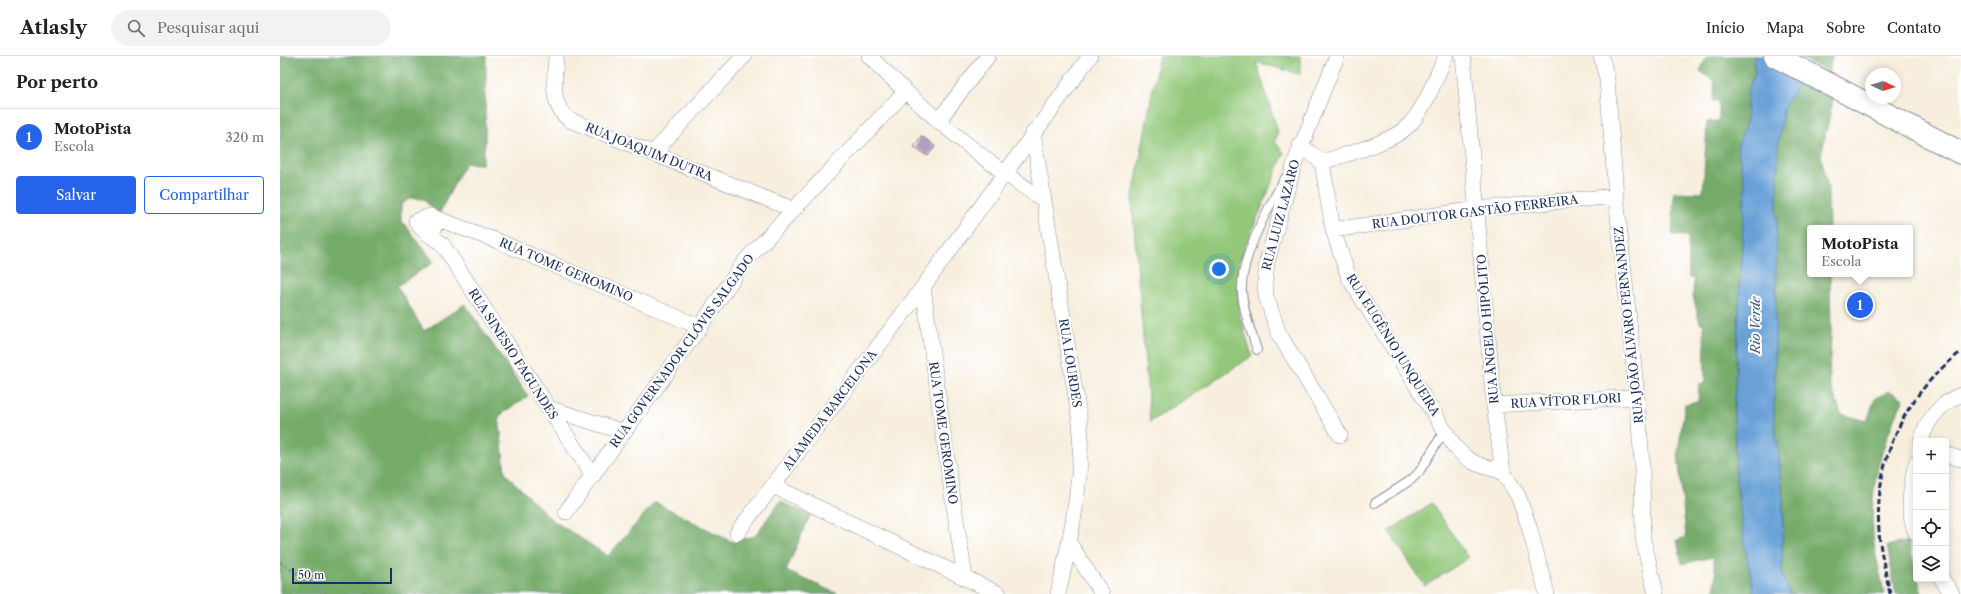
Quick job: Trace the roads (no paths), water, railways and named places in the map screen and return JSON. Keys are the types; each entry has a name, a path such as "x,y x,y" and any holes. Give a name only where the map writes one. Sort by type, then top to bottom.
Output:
{"main road":[{"path":"1775,56 1961,153"}],"street":[{"name":"RUA JOAQUIM DUTRA","path":"556,56 555,98 557,106 565,117 792,209"},
{"path":"653,153 744,56"},
{"path":"869,56 905,92 938,121 1005,175 1044,200"},
{"path":"938,121 988,56"},
{"name":"ALAMEDA BARCELONA","path":"737,532 923,287 1090,56"},
{"name":"RUA LUIZ LAZARO","path":"1337,56 1300,145 1267,262 1266,296 1278,334 1340,435"},
{"path":"1300,145 1322,162 1394,137 1408,126 1417,115 1446,56"},
{"name":"RUA ÂNGELO HIPÓLITO","path":"1463,56 1478,209 1494,406 1503,472 1518,496 1529,526 1547,594"},
{"name":"RUA JOÃO ÁLVARO FERNANDEZ","path":"1601,56 1607,79 1616,196 1637,397 1642,462 1643,533 1656,594"},
{"name":"RUA GOVERNADOR CLÓVIS SALGADO","path":"566,512 700,327 745,261 792,209 905,92"},
{"name":"RUA LOURDES","path":"1033,133 1080,422 1081,453 1079,482 1070,544 1058,594"},
{"name":"RUA EUGÊNIO JUNQUEIRA","path":"1322,162 1333,230 1349,278 1446,430 1455,447 1465,459 1473,464 1503,472"},
{"name":"RUA DOUTOR GASTÃO FERREIRA","path":"1333,230 1478,209 1616,196"},
{"name":"RUA TOME GEROMINO","path":"430,216 500,242 700,327"},
{"name":"RUA SINESIO FAGUNDES","path":"430,216 416,221 422,230 432,235 443,245 593,476"},
{"name":"RUA TOME GEROMINO","path":"923,287 965,578"},
{"path":"1924,438 1940,408 1961,395"},
{"name":"RUA VÍTOR FLORI","path":"1494,406 1637,397"},
{"path":"548,408 624,432"},
{"path":"1949,456 1961,459"},
{"path":"1913,474 1911,484 1910,508 1913,520"},
{"path":"773,486 998,594"},
{"path":"1070,544 1102,594"},
{"path":"1944,582 1952,594"}],"lane":[{"path":"1257,350 1245,310 1242,291 1243,274 1268,208 1295,162"},
{"path":"1375,503 1411,480 1419,472 1446,430"}],"water":[{"name":"Rio Verde","path":"1754,56 1791,56 1801,79 1783,110 1778,145 1774,416 1783,494 1782,574 1790,594 1754,594 1744,541 1736,477 1734,407 1745,184 1737,148 1746,123 1748,91 1755,72"}],"railway":[{"path":"1890,594 1879,531 1879,505 1882,479 1888,454 1897,431 1909,408 1941,369 1961,352"}],"place":[{"name":"MotoPista","path":"1860,305"}]}
